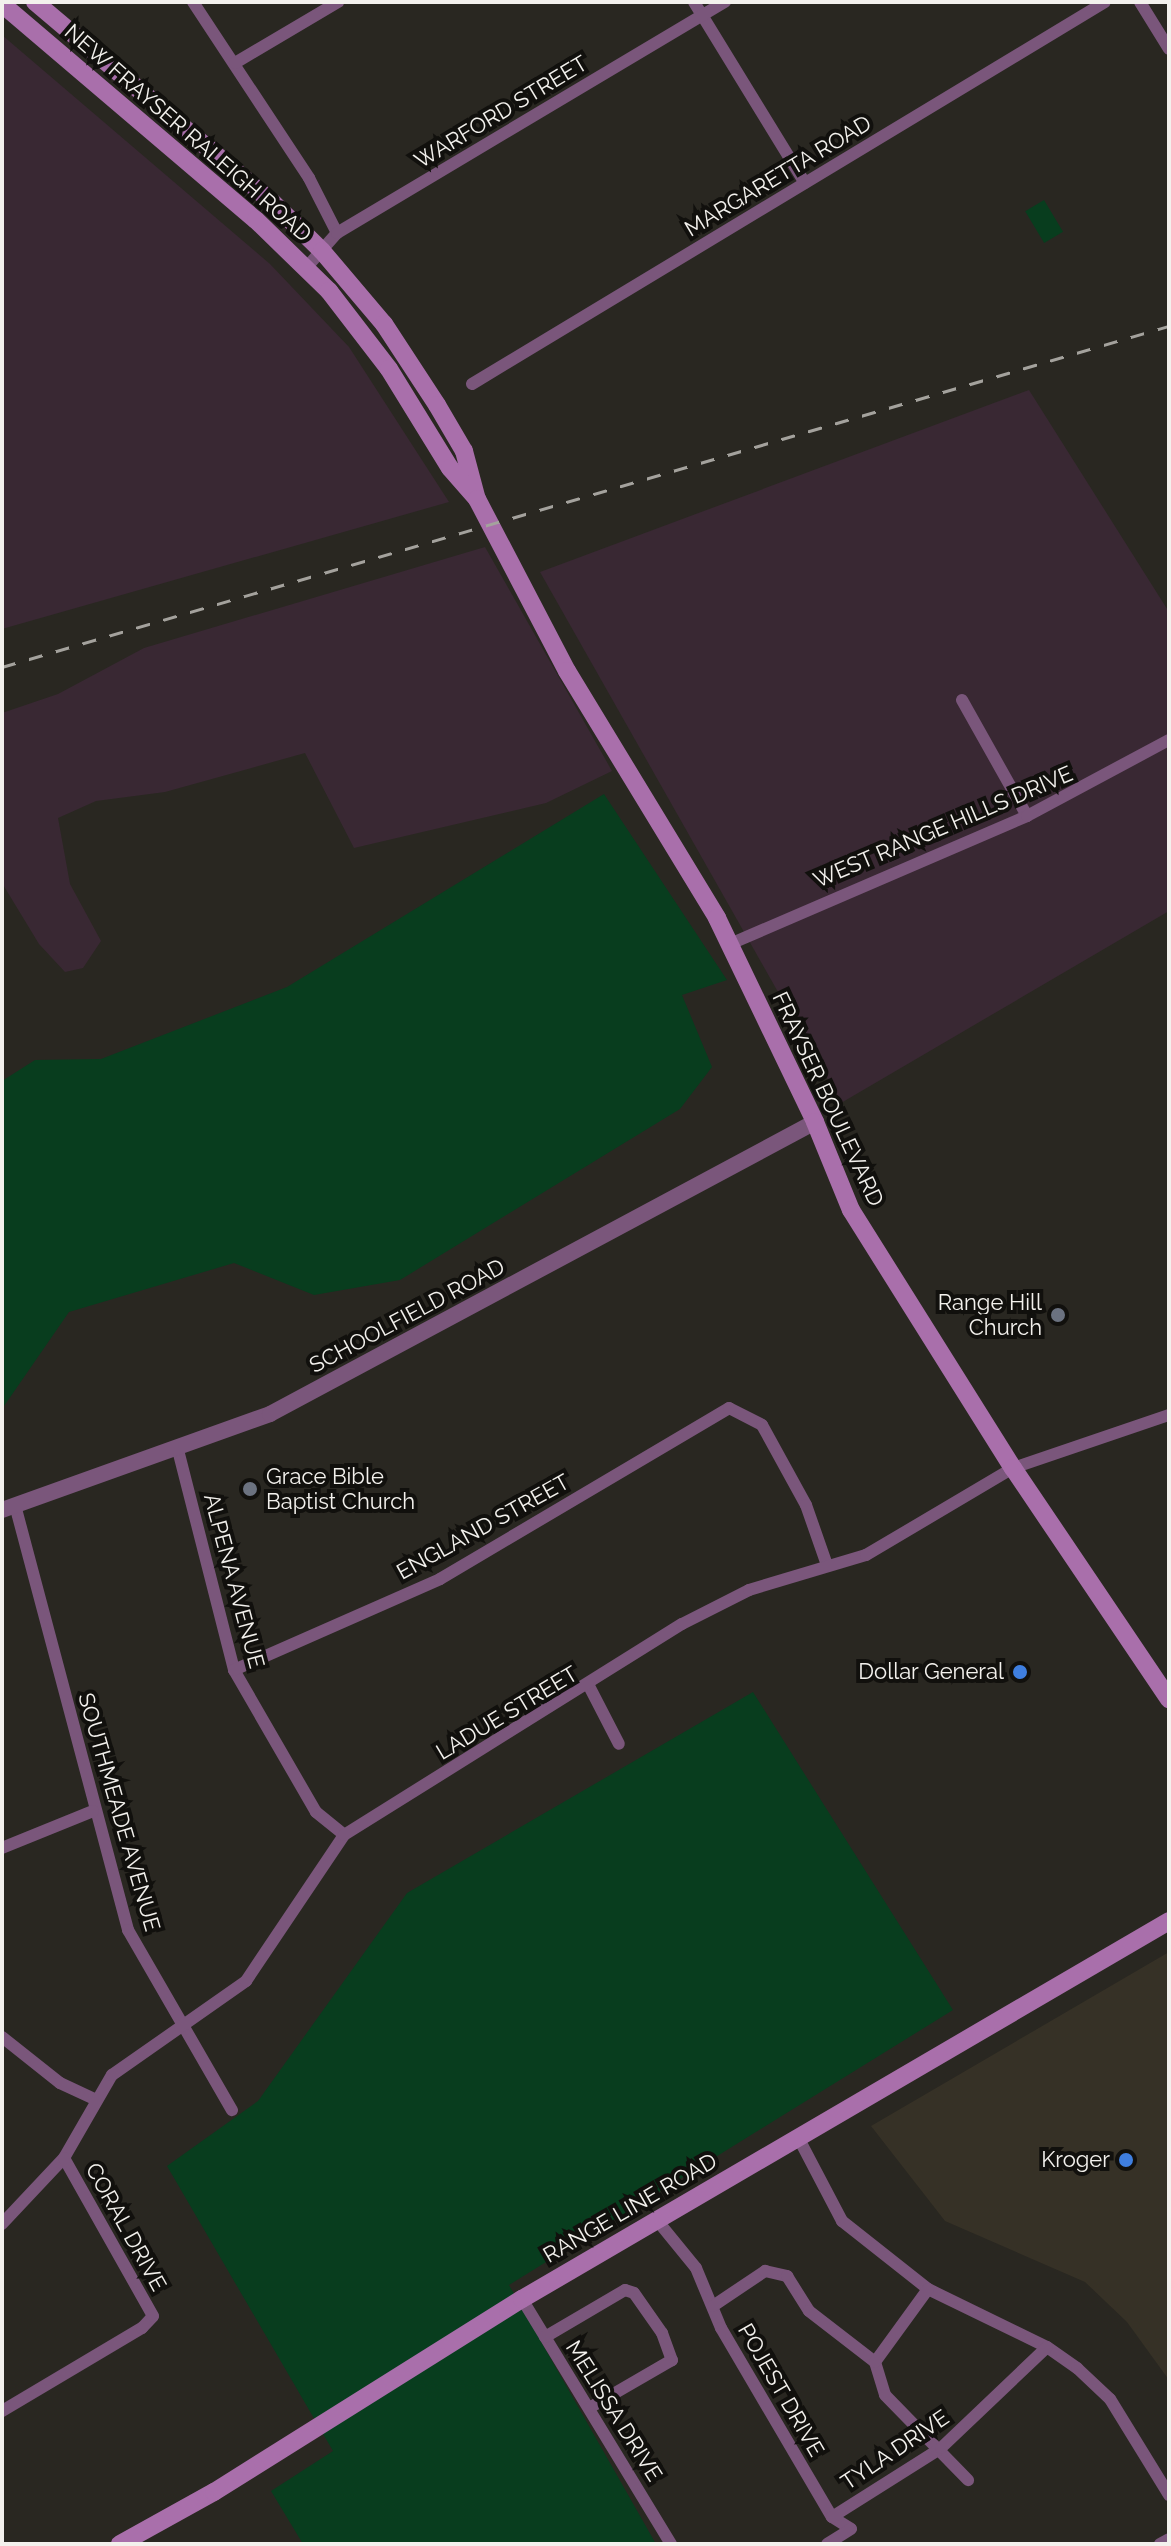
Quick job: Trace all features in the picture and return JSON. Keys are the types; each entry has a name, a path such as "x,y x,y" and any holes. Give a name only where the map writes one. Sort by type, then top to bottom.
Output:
{"main road":[{"name":"NEW FRAYSER RALEIGH ROAD","path":"35,2 272,202 322,251 384,324 437,405 464,451 477,499"},
{"name":"NEW FRAYSER RALEIGH ROAD","path":"2,4 306,268 356,323 450,468 477,499"},
{"name":"FRAYSER BOULEVARD","path":"477,499 567,671 730,944 815,1122 832,1174 851,1210 1013,1468 1169,1699"},
{"name":"RANGE LINE ROAD","path":"120,2544 214,2492 656,2219 799,2139 1169,1921"}],"street":[{"path":"193,2 309,178 337,233"},
{"path":"235,63 338,2"},
{"path":"694,2 805,183"},
{"name":"WARFORD STREET","path":"306,268 337,233 725,2"},
{"name":"MARGARETTA ROAD","path":"472,384 1105,2"},
{"path":"1140,2 1169,49"},
{"path":"962,700 1027,816"},
{"name":"WEST RANGE HILLS DRIVE","path":"730,944 1027,816 1169,740"},
{"name":"SCHOOLFIELD ROAD","path":"8,1508 178,1450 270,1414 815,1122"},
{"name":"ENGLAND STREET","path":"234,1670 440,1579 729,1408 744,1413 762,1425 799,1491 827,1565"},
{"name":"LADUE STREET","path":"2,2224 64,2158 112,2075 246,1981 344,1835 589,1686 682,1624 749,1590 866,1555 1013,1468 1169,1415"},
{"name":"ALPENA AVENUE","path":"178,1450 234,1670 316,1812 344,1835"},
{"name":"SOUTHMEADE AVENUE","path":"8,1508 128,1930 232,2110"},
{"path":"589,1686 619,1744"},
{"path":"2,1848 93,1811"},
{"path":"2,2037 60,2083 96,2100"},
{"path":"799,2139 842,2221 928,2289 1047,2347 1110,2399 1169,2495"},
{"name":"CORAL DRIVE","path":"2,2411 142,2328 153,2316 64,2158"},
{"name":"POJEST DRIVE","path":"656,2219 686,2257 832,2517 851,2529 827,2544"},
{"path":"713,2306 765,2271 787,2276 809,2311 875,2362 885,2395 941,2448 968,2480"},
{"path":"875,2362 928,2289"},
{"path":"545,2337 625,2290 634,2293 662,2333 672,2360 591,2407"},
{"name":"MELISSA DRIVE","path":"522,2299 591,2407 671,2544"},
{"name":"TYLA DRIVE","path":"832,2517 941,2448 1047,2347"},
{"path":"1160,2544 1169,2539"}],"shaded area":[{"path":"2,35 270,264 349,347 449,502 2,629"},
{"path":"1029,390 1169,612 1169,911 841,1103 540,572"},
{"path":"485,547 612,771 546,803 354,848 305,753 165,792 96,801 58,818 70,884 101,941 83,968 65,972 39,944 2,883 2,713 58,694 144,648"},
{"path":"1169,1952 1169,2380 1127,2322 1085,2282 945,2221 871,2126"}],"green space":[{"path":"1044,200 1063,232 1044,243 1025,211"},
{"path":"604,794 727,980 682,995 712,1067 680,1109 400,1280 314,1295 234,1263 69,1312 2,1409 2,1081 35,1060 101,1059 287,987"},
{"path":"753,1692 953,2010 509,2285 656,2544 303,2544 271,2491 333,2451 167,2166 258,2101 407,1893"}],"railway":[{"path":"2,667 1169,326"}],"place":[{"name":"Range Hill Church","path":"1058,1315"},
{"name":"Grace Bible Baptist Church","path":"250,1489"},
{"name":"Dollar General","path":"1020,1672"},
{"name":"Kroger","path":"1126,2160"}]}
